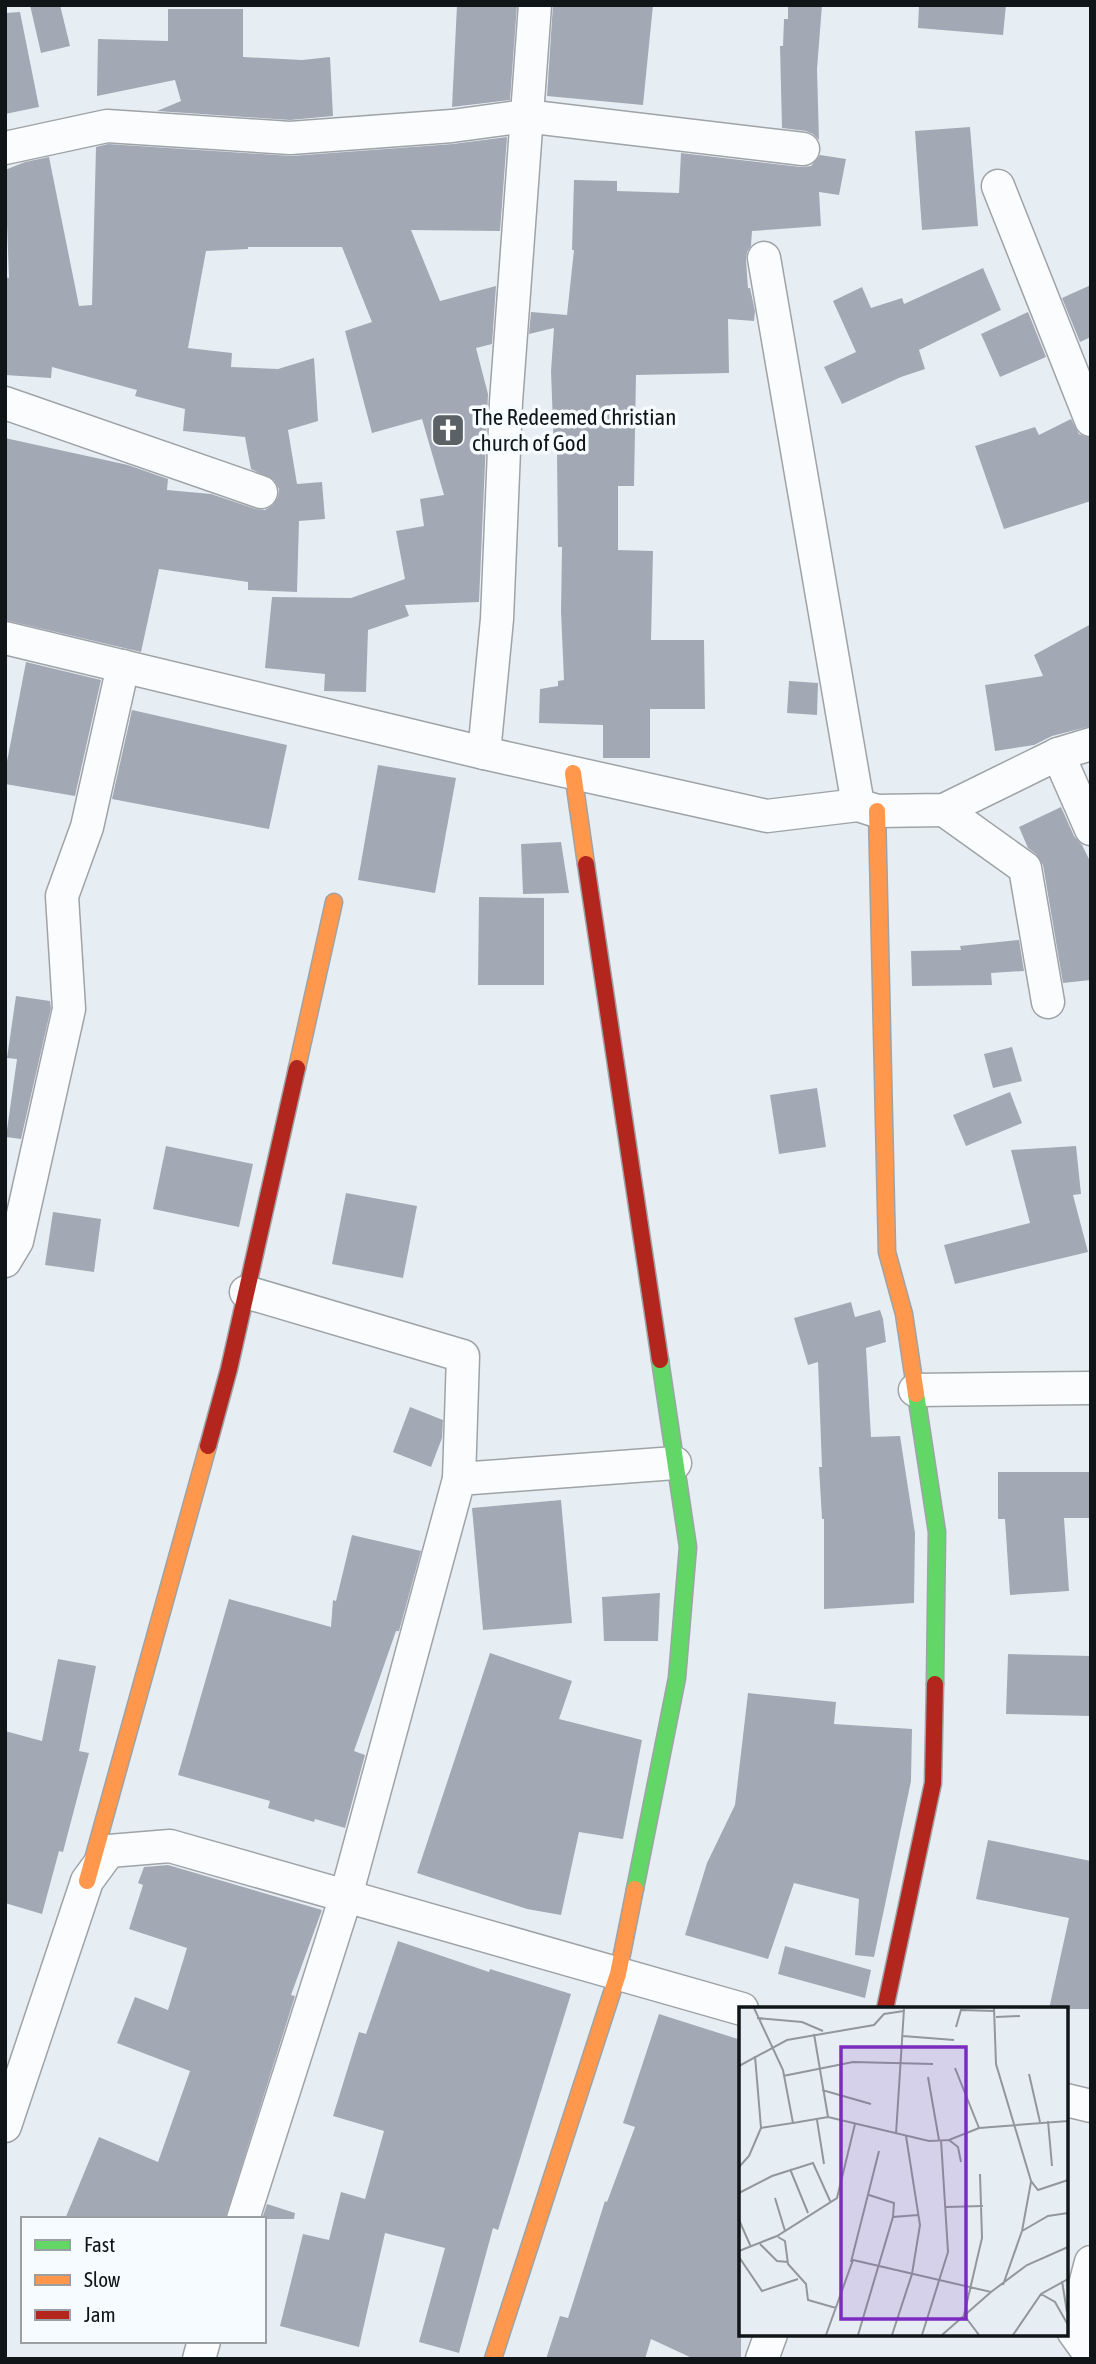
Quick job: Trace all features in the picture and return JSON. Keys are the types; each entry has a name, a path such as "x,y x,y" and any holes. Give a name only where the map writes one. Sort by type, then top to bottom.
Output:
{"street":[{"path":"484,753 497,619 506,402 535,5"},
{"path":"5,148 107,126 290,138 452,126 525,116 803,149"},
{"path":"998,186 1091,420"},
{"path":"764,257 867,808 887,1252 904,1314 937,1532 933,1783 885,2007"},
{"path":"5,402 261,492"},
{"path":"5,638 484,753 766,817 867,808 944,810 1058,754 1091,744"},
{"path":"5,1261 17,1241 69,1009 62,896 87,827 122,666"},
{"path":"1058,754 1091,829"},
{"path":"493,2359 618,1974 677,1678 688,1547 573,773"},
{"path":"944,810 1026,868 1048,1002"},
{"path":"5,2126 87,1881 229,1369 334,902"},
{"path":"244,2217 346,1896 459,1479 463,1356 246,1292"},
{"path":"915,1390 1091,1388"},
{"path":"459,1479 676,1463"},
{"path":"87,1881 109,1851 170,1846 739,2008"},
{"path":"1068,2100 1091,2105"},
{"path":"1087,2354 1073,2330 1091,2262"},
{"path":"762,2359 770,2336"}],"building":[{"path":"30,5 60,5 70,46 41,53"},
{"path":"457,5 517,5 510,100 452,107"},
{"path":"553,5 653,5 643,105 547,96"},
{"path":"788,5 822,5 817,69 819,140 806,131 782,128 780,46 783,46 784,19 788,19"},
{"path":"919,5 1006,5 1003,35 918,28"},
{"path":"168,9 243,9 243,57 302,60 330,57 333,116 290,120 157,111 181,101 175,80 97,96 98,39 168,41"},
{"path":"20,12 39,107 5,114 5,13"},
{"path":"970,127 978,226 922,230 915,131"},
{"path":"507,137 500,231 411,230 440,301 496,286 492,344 476,348 488,394 479,602 405,605 409,616 368,630 366,692 324,691 325,674 265,668 272,597 351,598 405,579 396,531 424,526 420,499 444,495 422,419 372,433 345,331 372,322 342,247 248,247 206,251 188,348 232,353 231,367 278,369 314,358 318,421 288,430 297,484 322,482 325,519 299,521 297,592 248,590 248,582 159,569 141,652 5,620 5,438 128,465 168,479 167,490 211,494 256,509 265,510 273,505 279,489 274,480 251,469 245,437 183,431 185,409 135,396 137,390 52,367 51,378 5,375 5,277 9,278 5,170 49,157 79,306 92,305 96,147 108,144 291,156 453,144"},
{"path":"681,153 801,167 811,166 820,155 846,159 839,195 819,192 821,226 752,231 746,260 748,288 755,311 754,321 728,319 729,373 636,375 634,486 618,486 618,550 653,551 651,640 704,640 705,709 650,709 650,758 603,758 603,725 539,723 540,689 558,686 558,681 564,680 562,547 558,547 557,452 554,452 551,371 554,328 529,334 531,312 567,315 574,250 574,180 617,181 617,191 679,193"},
{"path":"983,268 1001,310 919,350 925,369 842,404 824,367 856,352 833,301 862,287 871,308 902,298 904,304"},
{"path":"1091,285 1091,337 1080,342 1062,298"},
{"path":"1028,312 1046,357 1000,377 981,334"},
{"path":"1071,419 1079,434 1091,438 1091,501 1004,529 975,446 1035,427 1039,435"},
{"path":"1091,624 1091,726 1052,736 1034,745 995,751 985,685 1043,676 1034,655"},
{"path":"26,662 101,680 75,796 5,784"},
{"path":"789,681 818,683 817,715 787,713"},
{"path":"132,710 287,745 269,829 112,799"},
{"path":"378,765 456,778 435,893 358,880"},
{"path":"1061,807 1074,836 1091,863 1091,980 1063,983 1043,865 1028,848 1019,827"},
{"path":"561,842 569,893 523,894 521,844"},
{"path":"479,897 544,898 544,985 478,985"},
{"path":"1019,940 1024,971 991,973 992,985 912,986 911,951 961,950 960,946"},
{"path":"16,996 50,1001 51,1008 21,1139 6,1137 17,1059 7,1058"},
{"path":"1012,1047 1022,1081 993,1088 984,1054"},
{"path":"817,1088 826,1147 779,1154 770,1095"},
{"path":"1010,1092 1022,1123 966,1146 953,1115"},
{"path":"166,1146 253,1164 239,1227 153,1209"},
{"path":"1076,1146 1081,1194 1073,1195 1088,1252 955,1284 944,1245 1030,1223 1011,1150"},
{"path":"346,1193 417,1206 403,1278 332,1264"},
{"path":"53,1212 101,1219 94,1272 45,1265"},
{"path":"851,1302 855,1317 880,1310 883,1319 886,1342 866,1348 871,1437 900,1436 915,1533 914,1603 824,1609 824,1519 819,1467 822,1467 818,1362 808,1365 794,1318"},
{"path":"410,1407 443,1420 442,1438 431,1467 393,1452"},
{"path":"998,1472 1091,1472 1091,1518 1064,1518 1069,1591 1010,1595 1005,1519 998,1519"},
{"path":"561,1500 572,1623 483,1630 472,1508"},
{"path":"352,1535 421,1551 399,1631 396,1631 354,1751 365,1755 345,1828 268,1808 270,1801 178,1775 229,1599 331,1627 333,1600 336,1601"},
{"path":"660,1593 658,1641 604,1641 602,1597"},
{"path":"490,1653 572,1681 559,1719 642,1740 623,1839 579,1832 561,1915 527,1909 417,1873"},
{"path":"1008,1654 1091,1656 1091,1716 1006,1714"},
{"path":"58,1659 96,1666 79,1751 89,1753 63,1852 59,1851 42,1914 5,1903 5,1731 42,1741"},
{"path":"748,1693 836,1702 834,1724 912,1729 911,1781 874,1957 855,1955 859,1899 794,1883 768,1959 685,1935 707,1863 735,1805"},
{"path":"988,1840 1091,1861 1091,2009 1049,2007 1069,1918 976,1899"},
{"path":"168,1865 322,1910 291,1995 295,1996 226,2217 66,2217 99,2137 158,2162 190,2071 117,2043 135,1997 168,2010 187,1948 129,1929 143,1885 138,1883 144,1867"},
{"path":"398,1941 489,1972 490,1969 571,1994 498,2230 493,2228 459,2353 419,2342 445,2248 385,2233 359,2347 280,2326 303,2234 329,2240 341,2192 365,2199 384,2131 333,2116 359,2032 366,2034"},
{"path":"785,1946 871,1970 865,1998 778,1974"},
{"path":"659,2014 739,2039 741,2359 694,2359 651,2339 645,2359 546,2359 560,2316 568,2318 605,2201 607,2202 635,2127 623,2123"},
{"path":"267,2204 295,2213 294,2219 263,2217"}],"traffic: fast":[{"path":"635,1889 677,1678 688,1547 660,1360"},
{"path":"916,1394 937,1532 935,1684"}],"traffic: slow":[{"path":"573,773 586,864"},
{"path":"877,811 887,1252 904,1314 916,1394"},
{"path":"297,1068 334,902"},
{"path":"87,1881 208,1446"},
{"path":"493,2359 618,1974 635,1889"}],"traffic: jam":[{"path":"586,864 660,1360"},
{"path":"208,1446 229,1369 297,1068"},
{"path":"885,2007 933,1783 935,1684"}],"place":[{"name":"The Redeemed Christian church of God","path":"448,430"}]}
